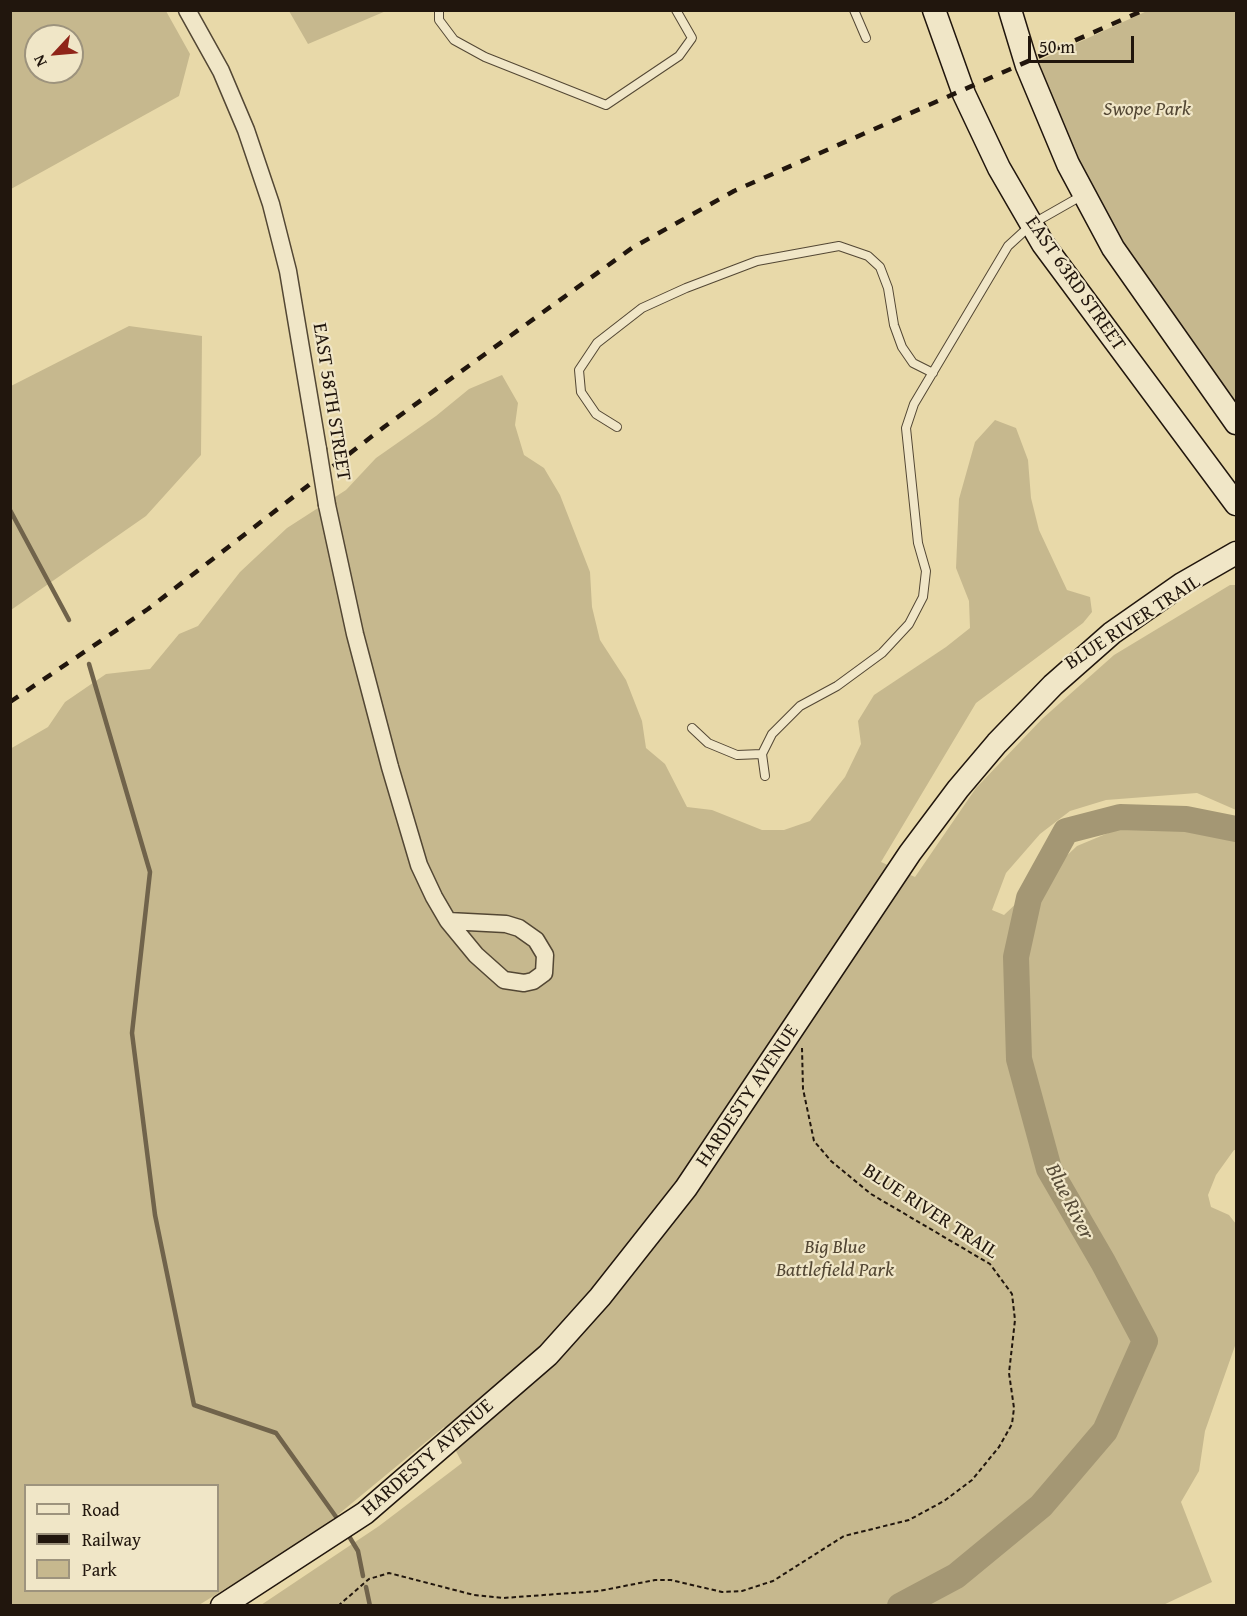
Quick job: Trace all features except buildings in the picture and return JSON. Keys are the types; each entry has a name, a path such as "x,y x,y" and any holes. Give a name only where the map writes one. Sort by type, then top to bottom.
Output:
{"main road":[{"name":"EAST 63RD STREET","path":"934,10 964,93 999,168 1043,244 1236,504"},
{"path":"1010,10 1027,66 1068,164 1113,248 1236,423"},
{"name":"HARDESTY AVENUE","path":"222,1605 365,1514 548,1355 615,1280 686,1188 910,853 958,789 997,743 1053,685 1112,633 1182,584 1236,553"}],"street":[{"name":"EAST 58TH STREET","path":"187,10 225,81 246,130 271,204 288,271 327,505 355,634 419,865 448,921 476,955 504,980 524,983 533,981 544,973 545,955 536,940 519,928 506,924 448,921"}],"lane":[{"path":"439,10 439,20 454,40 485,57 606,105 679,56 692,38 676,10"},
{"path":"854,10 866,38"},
{"path":"765,776 762,754 771,734 800,706 837,686 882,652 909,624 923,597 926,570 918,543 906,428 914,404 1008,246 1032,224 1084,195"},
{"path":"618,427 596,414 581,392 579,370 597,343 642,308 686,288 757,261 839,246 868,256 880,267 888,288 894,325 902,347 913,363 933,373"},
{"path":"692,728 708,743 737,755 762,754"}],"path":[{"name":"BLUE RIVER TRAIL","path":"338,1605 369,1579 388,1573 474,1595 503,1598 599,1591 655,1580 671,1580 722,1592 758,1587 784,1575 844,1536 909,1520 944,1501 972,1480 999,1447 1012,1424 1014,1408 1009,1373 1015,1320 1012,1294 990,1264 871,1194 831,1161 814,1141 803,1089 803,1040"}],"green space":[{"path":"11,10 166,11 190,54 179,96 11,189"},
{"path":"289,11 386,11 308,44"},
{"name":"Swope Park","path":"1147,11 1236,11 1236,423 1113,248 1027,66"},
{"path":"129,326 202,336 201,455 146,516 11,610 11,386"},
{"name":"Big Blue Battlefield Park","path":"502,375 518,403 515,425 524,455 544,468 560,495 590,572 592,607 600,640 626,680 642,721 646,748 665,764 687,807 712,810 762,830 784,830 810,821 845,777 861,744 858,721 874,695 946,647 970,628 969,601 956,568 959,499 975,442 995,420 1016,428 1028,460 1031,498 1039,530 1067,590 1090,597 1092,612 1083,623 976,703 881,862 915,877 976,788 1042,719 1114,655 1230,585 1236,585 1236,810 1197,793 1106,800 1070,811 1040,834 1006,873 992,910 1004,915 1077,846 1161,811 1215,820 1236,836 1236,1150 1216,1175 1208,1195 1211,1207 1229,1215 1236,1224 1236,1343 1205,1431 1199,1471 1181,1502 1212,1582 1161,1606 261,1605 379,1526 462,1463 444,1427 317,1532 199,1605 11,1605 10,749 48,727 65,702 106,674 150,669 179,634 198,626 240,572 287,528 346,490 376,458 436,416 469,389"}],"waterway":[{"path":"10,510 69,620"},
{"path":"89,664 150,872 132,1033 155,1215 194,1405 276,1433 339,1521"},
{"name":"Blue River","path":"900,1606 956,1576 1041,1506 1105,1431 1145,1341 1103,1262 1049,1169 1019,1059 1016,957 1029,898 1066,831 1120,817 1186,819 1236,829"},
{"path":"347,1533 358,1551 363,1576"},
{"path":"366,1587 370,1606"}],"railway":[{"path":"10,702 148,609 384,427 632,248 734,191 1144,10"}]}
